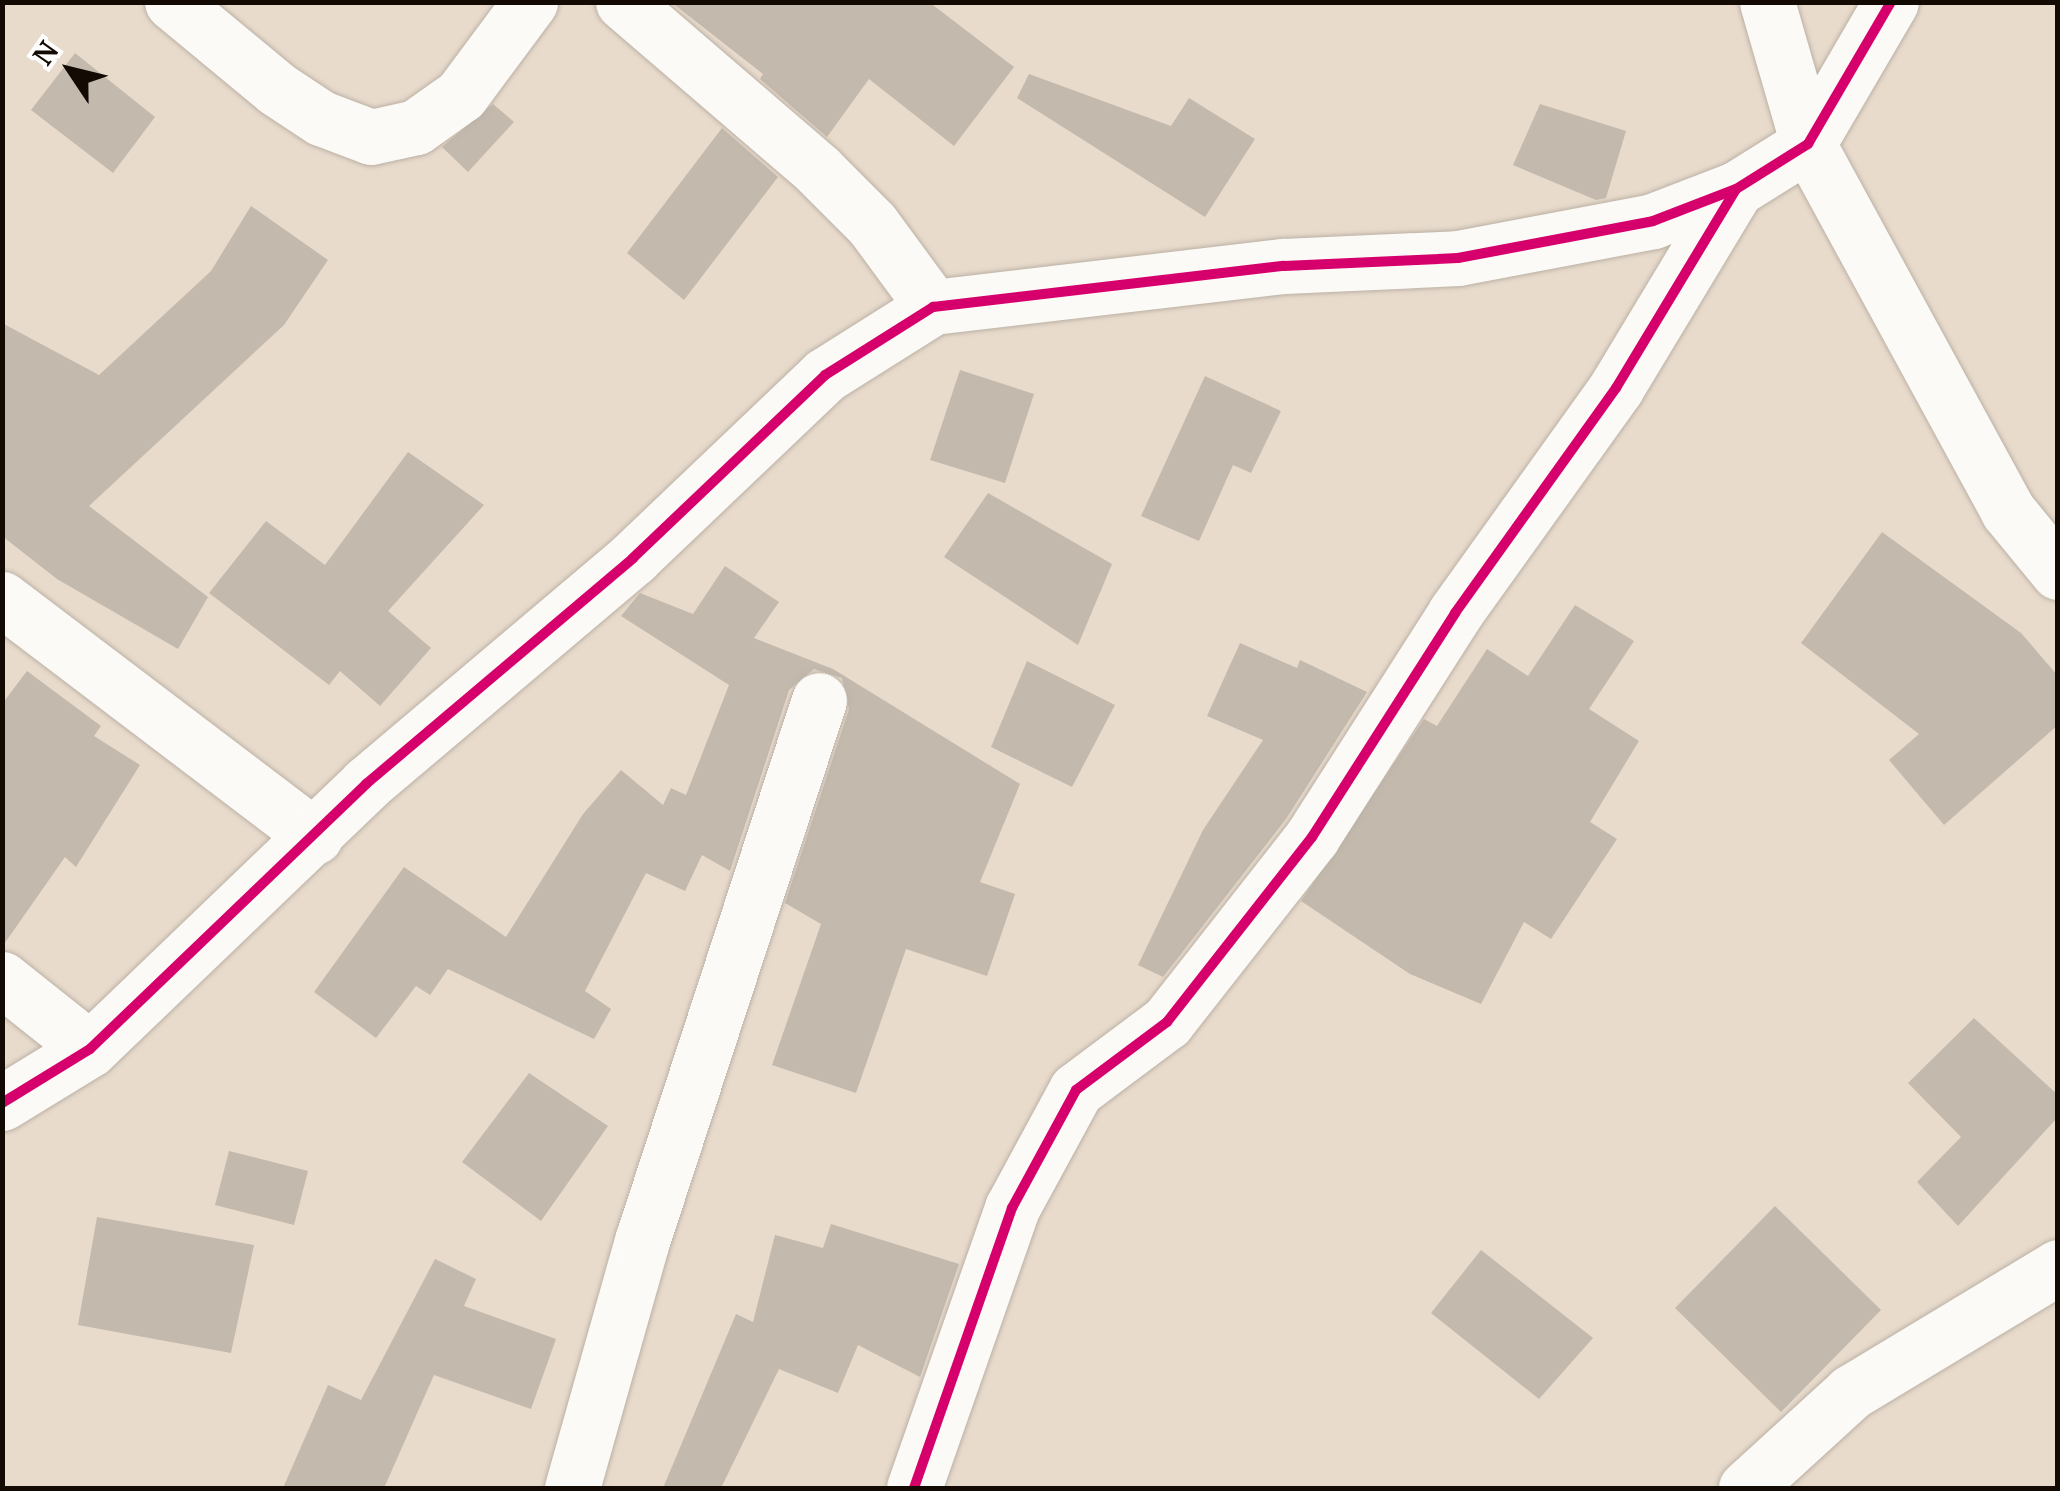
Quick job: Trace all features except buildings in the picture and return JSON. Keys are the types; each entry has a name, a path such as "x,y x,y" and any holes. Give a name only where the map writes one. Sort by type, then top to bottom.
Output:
{"street":[{"path":"172,2 277,88 321,118 371,137 416,126 461,94 530,2"},
{"path":"623,2 818,170 872,224 933,307"},
{"path":"1767,2 1808,144 2008,511 2058,572"},
{"path":"2,1102 90,1048 316,837 366,784 632,558 825,375 933,307 1284,266 1458,258 1653,221 1736,189 1808,144 1891,2"},
{"path":"914,1488 1012,1208 1076,1090 1167,1022 1312,837 1455,613 1616,388 1736,189"},
{"path":"2,599 316,837"},
{"path":"572,1488 642,1242 819,700"},
{"path":"2,979 90,1048"},
{"path":"1746,1488 1851,1392 2058,1268"}],"cycle path":[{"path":"2,1103 90,1049 366,784 633,558 825,375 933,307 1284,266 1458,258 1653,221 1736,189 1808,144 1891,2"},
{"path":"914,1488 1012,1208 1076,1090 1167,1022 1312,837 1455,613 1616,388 1736,189"}]}
